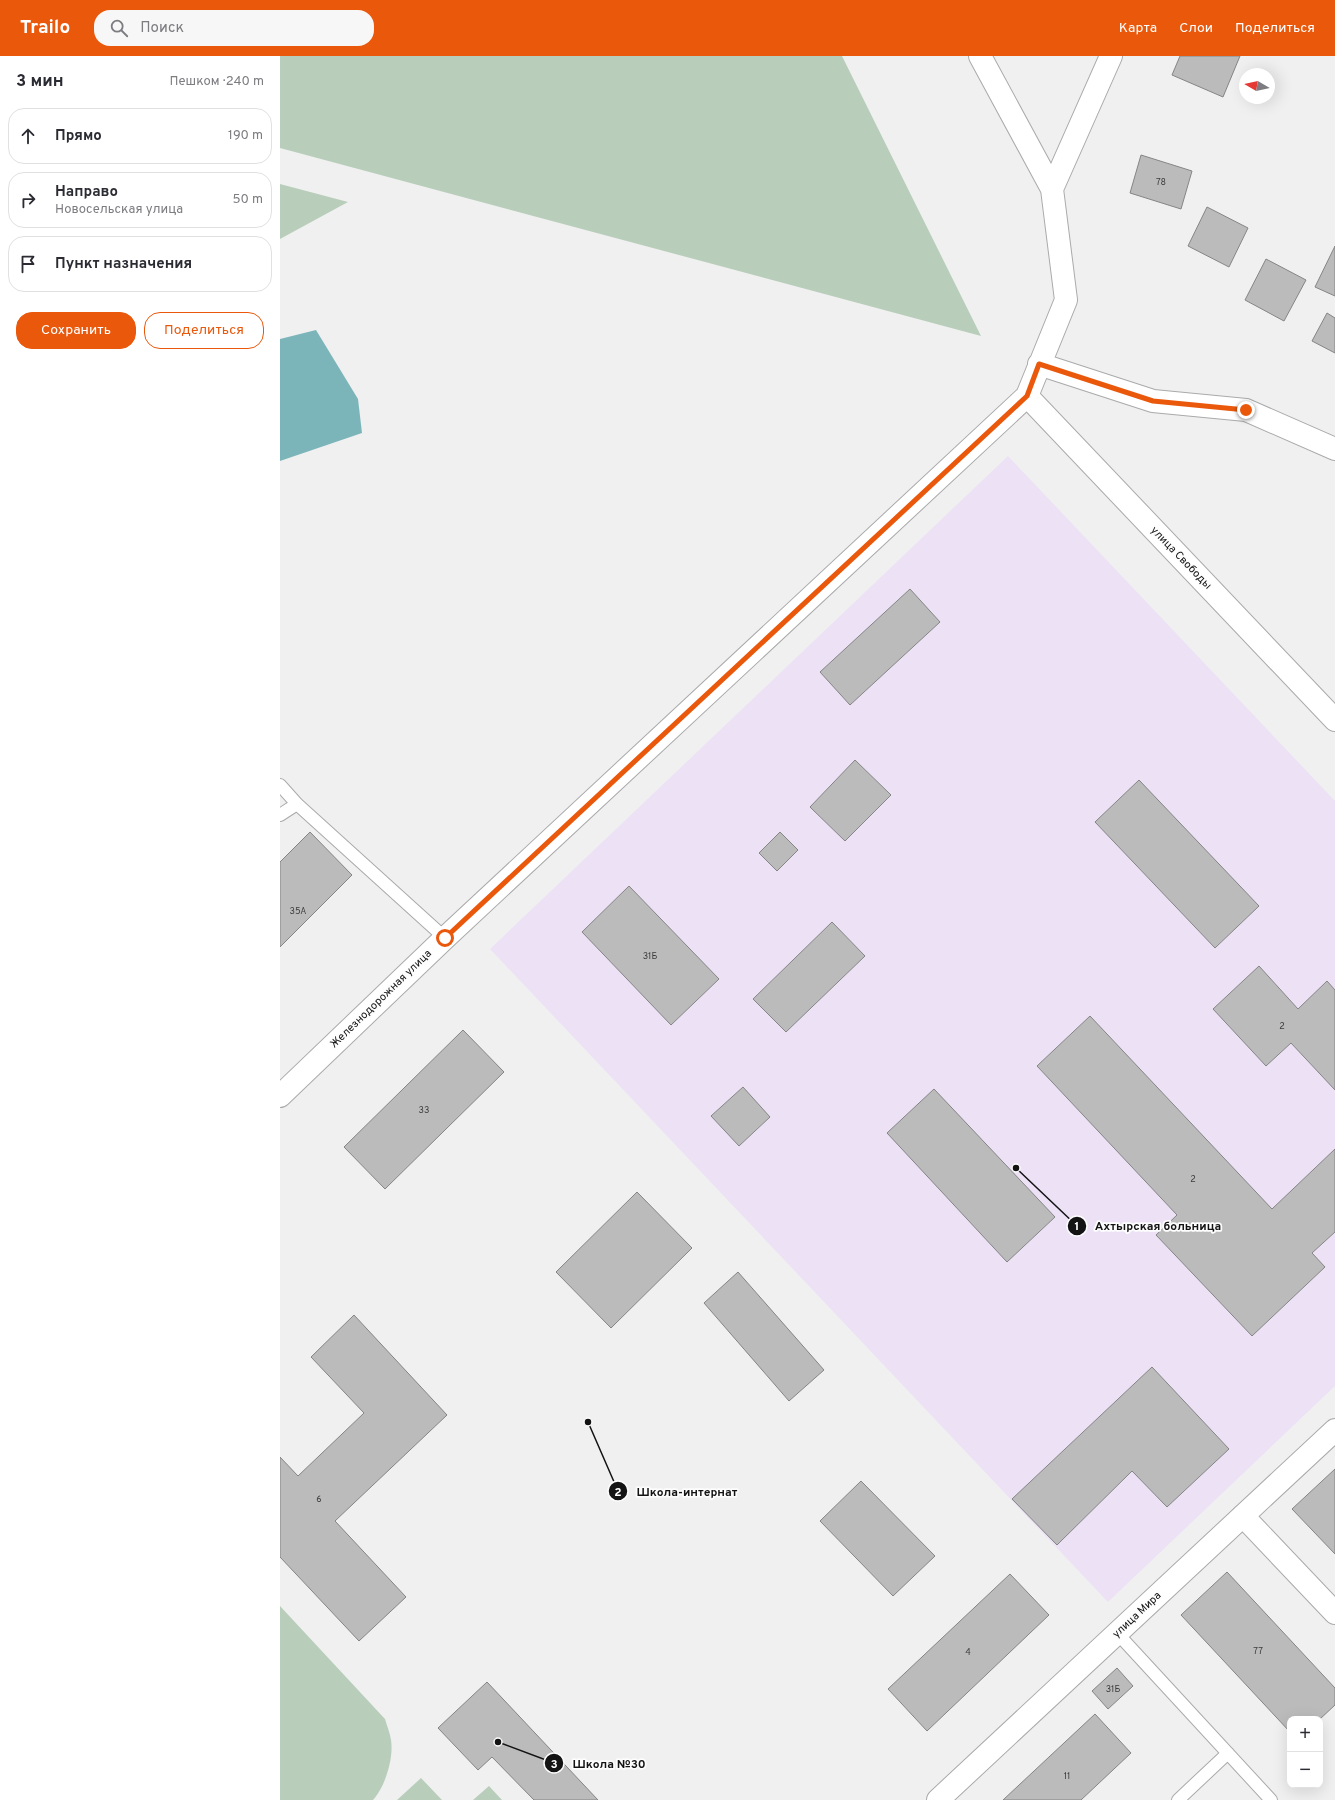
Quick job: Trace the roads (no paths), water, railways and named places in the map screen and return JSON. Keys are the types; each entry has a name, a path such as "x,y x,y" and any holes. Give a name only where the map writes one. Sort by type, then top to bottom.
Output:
{"street":[{"path":"980,56 1052,189"},
{"path":"1052,189 1111,56"},
{"name":"Железнодорожная улица","path":"280,1096 445,938 1027,396 1066,300 1052,189"},
{"path":"1039,364 1153,401 1246,410 1335,449"},
{"name":"улица Свободы","path":"1027,396 1335,720"},
{"name":"улица Мира","path":"938,1800 1335,1430"},
{"path":"1243,1516 1335,1613"}],"lane":[{"path":"280,785 296,804 445,938"},
{"path":"280,815 296,804"},
{"path":"1117,1633 1271,1800"},
{"path":"1178,1800 1228,1753"}],"water":[{"path":"316,330 358,399 362,433 280,461 280,339"}],"place":[{"name":"Ахтырская больница","path":"1016,1168"},
{"name":"Школа-интернат","path":"588,1422"},
{"name":"Школа №30","path":"498,1742"}]}
